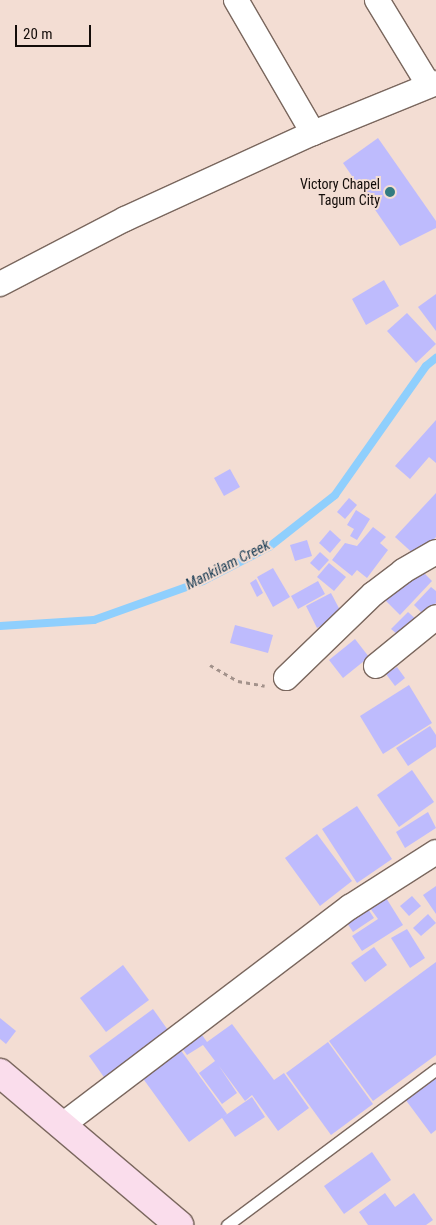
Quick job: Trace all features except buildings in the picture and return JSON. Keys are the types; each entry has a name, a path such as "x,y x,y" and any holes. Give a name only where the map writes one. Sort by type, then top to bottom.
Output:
{"street":[{"path":"236,0 313,133"},
{"path":"0,284 125,219 313,133 432,84 377,0"},
{"path":"286,678 373,594 413,564 436,552"},
{"path":"376,666 436,617"},
{"path":"61,1126 350,907 436,852"},
{"path":"0,1073 179,1225"}],"lane":[{"path":"227,1225 436,1069"}],"path":[{"path":"210,665 238,681 258,687 274,686 286,678"}],"waterway":[{"name":"Mankilam Creek","path":"0,626 94,620 203,581 269,547 335,495 426,366 436,358"}],"place":[{"name":"Victory Chapel Tagum City","path":"390,192"}]}
